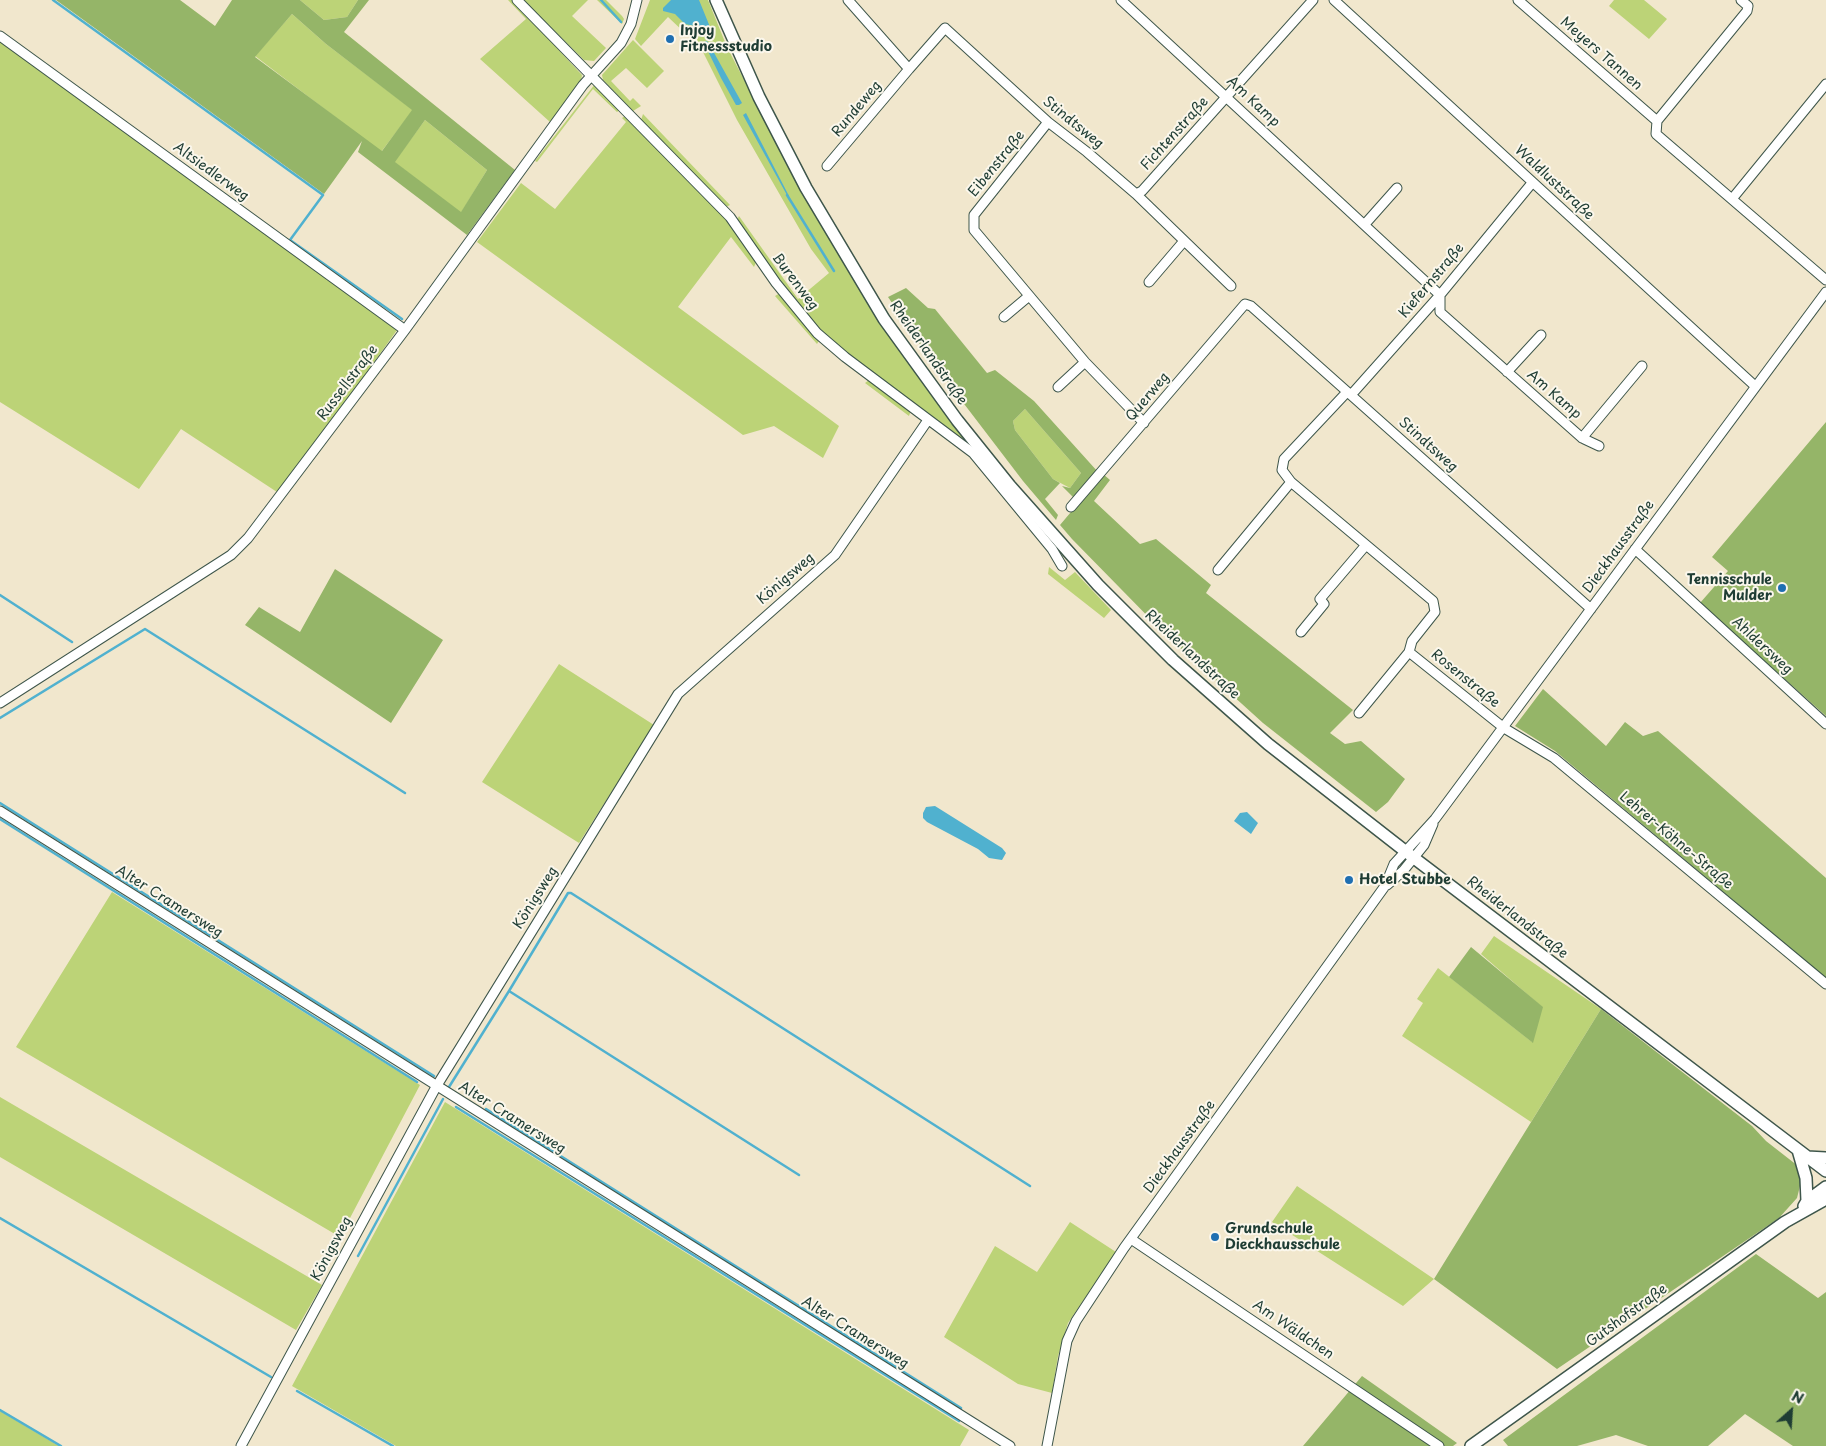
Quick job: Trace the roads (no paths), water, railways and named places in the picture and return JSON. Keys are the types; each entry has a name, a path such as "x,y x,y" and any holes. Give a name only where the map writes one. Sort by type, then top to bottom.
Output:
{"main road":[{"name":"Rheiderlandstraße","path":"716,0 759,97 806,188 884,319 1010,486 1098,585 1173,660 1268,744 1409,855 1826,1171"},
{"path":"1807,1201 1802,1153 1826,1158"},
{"name":"Gutshofstraße","path":"1801,1212 1807,1201 1826,1188"},
{"name":"Gutshofstraße","path":"1471,1446 1801,1212 1826,1199"}],"street":[{"name":"Burenweg","path":"517,0 730,217 776,283 817,333 973,454 1052,549 1062,566"},
{"name":"Russellstraße","path":"0,703 231,554 263,520 592,76 627,33 637,0"},
{"path":"848,0 909,69"},
{"name":"Am Kamp","path":"1121,0 1440,295 1440,312 1582,438 1599,446"},
{"name":"Fichtenstraße","path":"1136,194 1142,191 1313,0"},
{"name":"Waldluststraße","path":"1334,0 1755,386"},
{"name":"Meyers Tannen","path":"1518,0 1530,4 1657,121 1656,134 1826,280"},
{"path":"1657,121 1748,11 1747,2"},
{"name":"Rundeweg","path":"827,166 943,28"},
{"name":"Stindtsweg","path":"943,28 946,28 1048,122 1136,194 1231,286"},
{"name":"Altsiedlerweg","path":"0,36 405,330"},
{"path":"1732,199 1826,84"},
{"name":"Eibenstraße","path":"1048,122 974,214 974,230 1085,362 1144,423"},
{"name":"Kiefernstraße","path":"1349,394 1440,295 1532,182"},
{"path":"1365,224 1397,188"},
{"path":"1149,282 1184,241"},
{"name":"Dieckhausstraße","path":"1047,1446 1067,1341 1076,1321 1131,1239 1385,886 1394,864 1409,855 1826,292"},
{"path":"1004,317 1029,296"},
{"name":"Stindtsweg","path":"1245,304 1251,306 1591,609"},
{"name":"Querweg","path":"1071,507 1245,304"},
{"name":"Am Kamp","path":"1507,372 1540,335"},
{"path":"1058,387 1085,362"},
{"name":"Am Kamp","path":"1582,438 1642,366"},
{"path":"1218,570 1291,482 1282,470 1284,459 1349,394"},
{"name":"Königsweg","path":"241,1446 436,1087 678,694 835,555 928,420"},
{"name":"Rosenstraße","path":"1291,482 1433,602 1435,612 1412,641 1409,652 1359,713"},
{"path":"1301,632 1324,604 1320,599 1366,545"},
{"name":"Ahldersweg","path":"1635,549 1826,724"},
{"name":"Rosenstraße","path":"1409,652 1504,728"},
{"name":"Lehrer-Köhne-Straße","path":"1504,728 1554,758 1826,984"},
{"name":"Alter Cramersweg","path":"0,811 436,1087 1010,1446"},
{"name":"Am Wäldchen","path":"1131,1239 1439,1446"}],"water":[{"path":"671,0 699,0 710,27 700,37 695,26 685,24 675,14 663,11 663,8"},
{"path":"706,41 742,103 739,105 736,105 721,78 704,43"},
{"path":"746,113 789,196 788,197 743,115"},
{"path":"935,806 1002,848 1006,853 1002,860 989,858 978,849 927,822 923,818 926,807"},
{"path":"1247,812 1258,823 1251,834 1234,821 1240,813"}],"waterway":[{"path":"53,0 323,195 290,240 402,319"},
{"path":"601,0 621,22"},
{"path":"787,195 834,271"},
{"path":"0,595 72,642"},
{"path":"0,718 145,629 405,793"},
{"path":"0,803 434,1076"},
{"path":"0,819 417,1082"},
{"path":"509,991 568,893 571,893 1030,1186"},
{"path":"449,1087 509,991 799,1175"},
{"path":"358,1256 443,1099"},
{"path":"456,1107 959,1421"},
{"path":"486,1109 961,1408"},
{"path":"0,1218 271,1377"},
{"path":"297,1391 393,1446"},
{"path":"0,1410 61,1446"}],"place":[{"name":"Injoy Fitnessstudio","path":"670,39"},
{"name":"Tennisschule Mulder","path":"1782,588"},
{"name":"Hotel Stubbe","path":"1349,880"},
{"name":"Grundschule Dieckhausschule","path":"1215,1237"}]}
